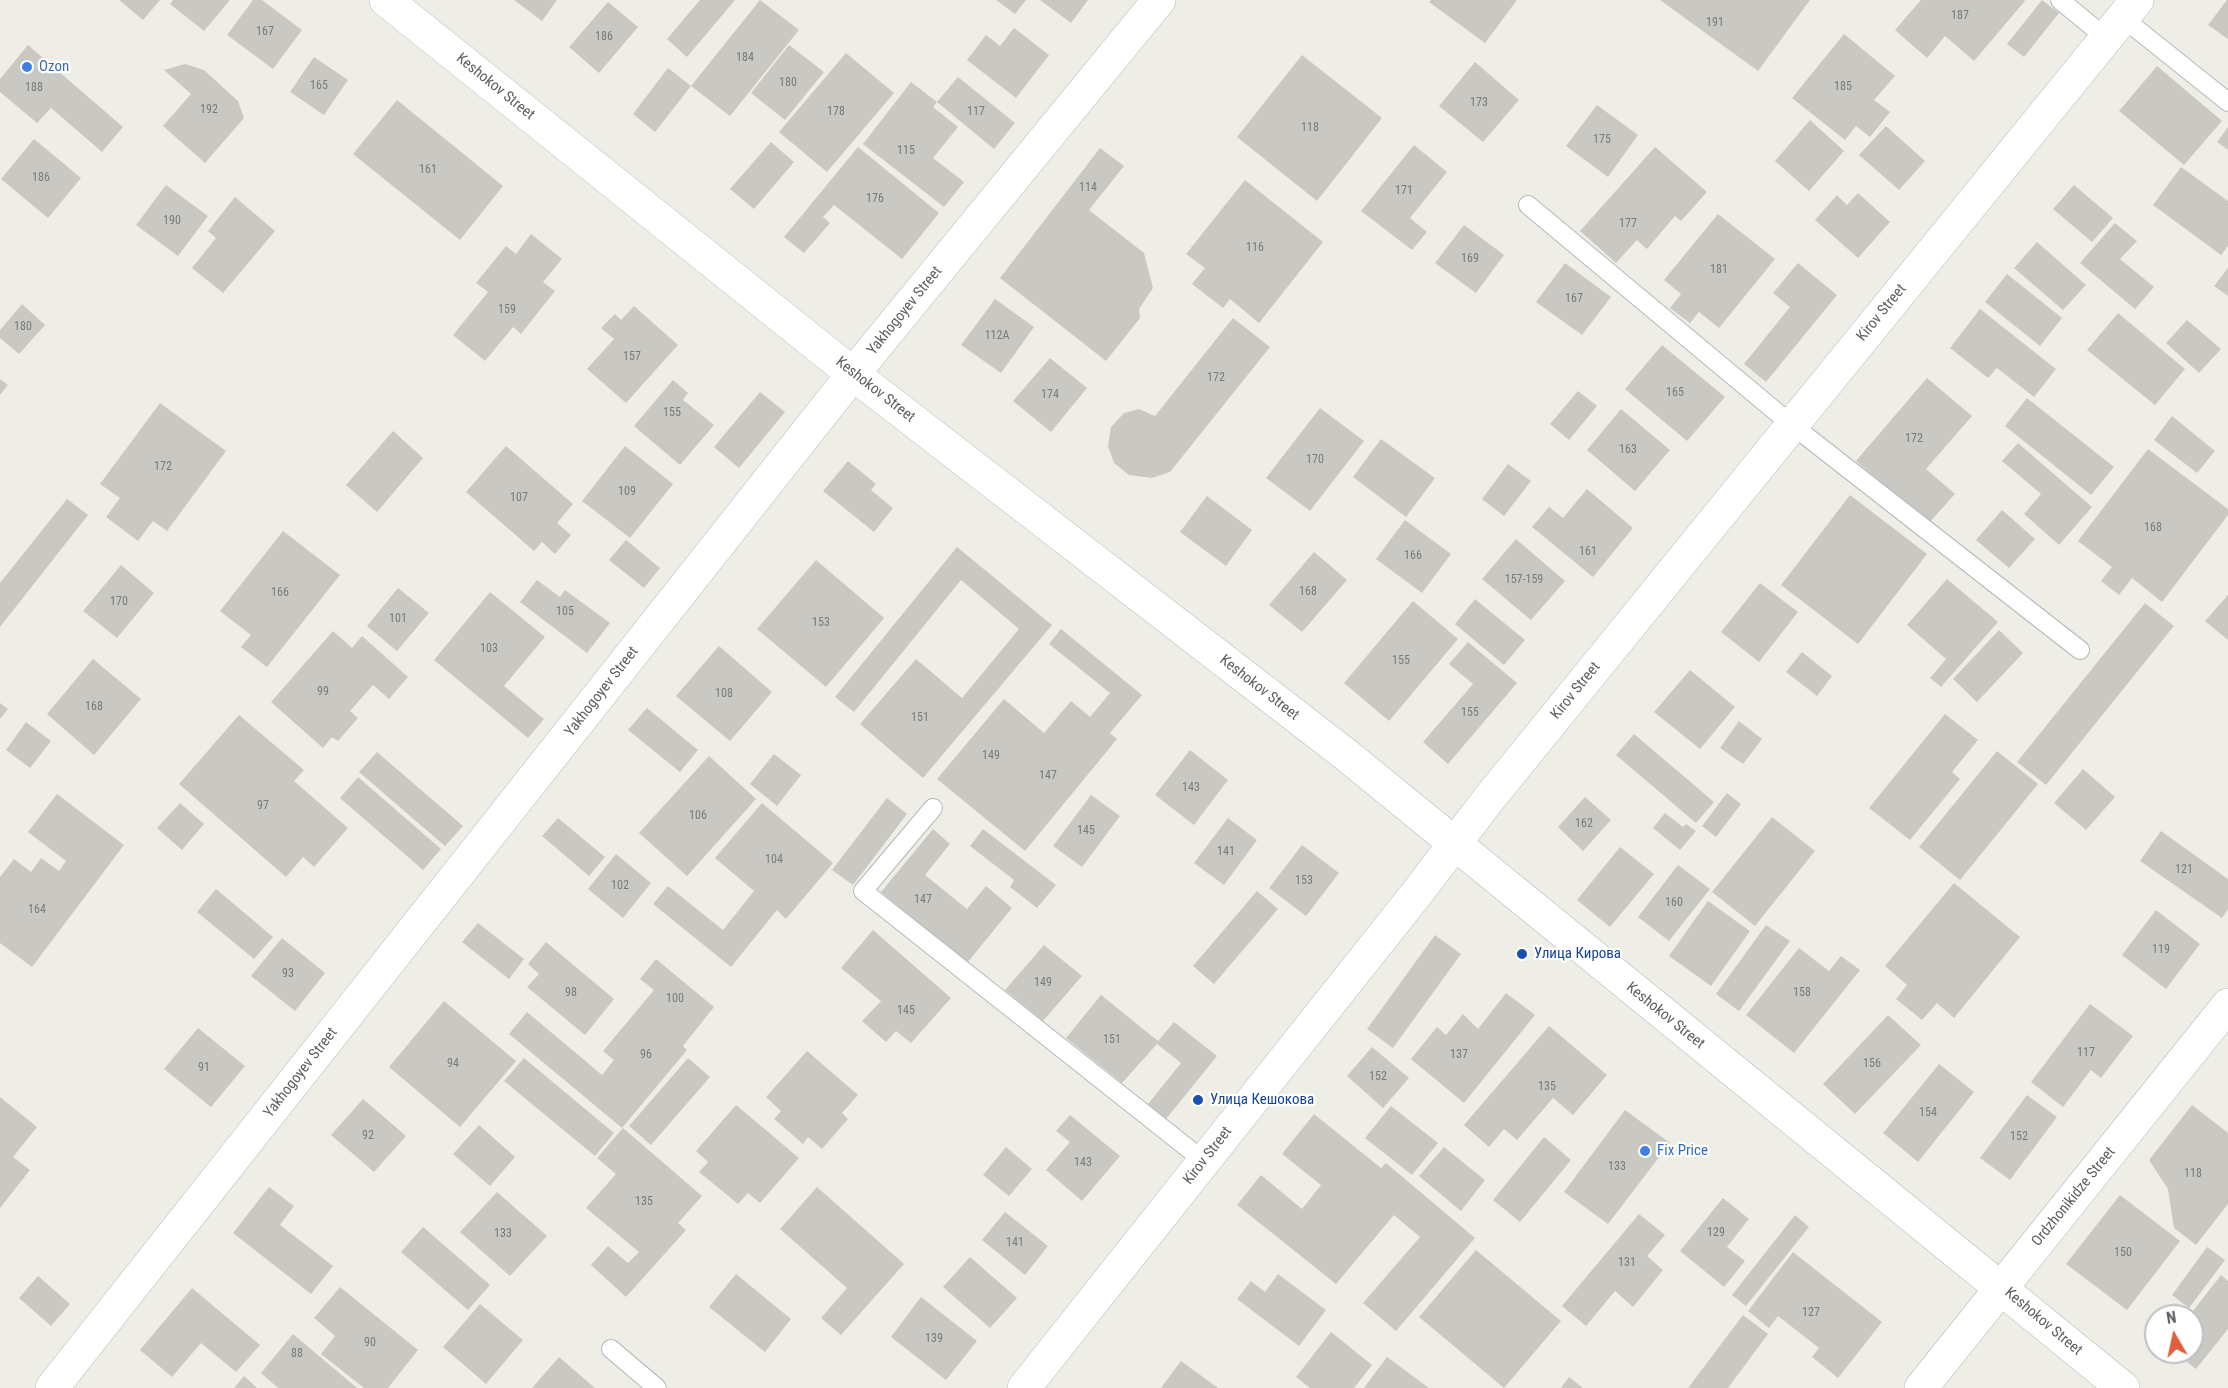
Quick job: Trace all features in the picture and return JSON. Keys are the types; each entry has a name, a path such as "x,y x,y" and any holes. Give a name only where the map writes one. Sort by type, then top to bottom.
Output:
{"street":[{"name":"Keshokov Street","path":"386,0 853,374 1345,754 2123,1388"},
{"name":"Yakhogoyev Street","path":"52,1388 853,374 1159,0"},
{"name":"Kirov Street","path":"1024,1388 1454,844 1791,424 2122,19"},
{"name":"Ordzhonikidze Street","path":"1921,1388 2228,1005"}],"lane":[{"path":"2060,0 2122,19 2228,102"},
{"path":"1528,205 1791,424 2080,650"},
{"path":"933,808 863,891 1204,1161"},
{"path":"611,1349 657,1388"}],"building":[{"path":"119,0 160,0 143,20"},
{"path":"173,0 230,0 204,31 170,4"},
{"path":"253,0 262,0 302,30 273,69 227,35"},
{"path":"514,0 557,0 542,21"},
{"path":"700,0 735,0 687,57 667,39"},
{"path":"760,0 799,30 730,116 691,86"},
{"path":"996,0 1026,0 1015,14"},
{"path":"1040,0 1088,0 1071,23"},
{"path":"1431,0 1517,0 1485,43 1429,2"},
{"path":"1660,0 1810,0 1758,71"},
{"path":"1921,0 2025,1 1974,61 1945,36 1927,58 1895,30"},
{"path":"2042,0 2059,13 2024,57 2007,44"},
{"path":"2228,0 2228,39 2208,25"},
{"path":"608,2 638,27 599,73 569,47"},
{"path":"1014,28 1049,55 1016,98 967,60 986,35 1000,46"},
{"path":"1844,34 1895,76 1874,100 1890,112 1870,137 1856,126 1845,140 1792,98"},
{"path":"28,45 123,127 102,152 51,108 37,123 0,92 0,79"},
{"path":"789,45 824,72 785,120 751,93"},
{"path":"846,53 894,93 827,172 779,132"},
{"path":"1302,55 1382,118 1317,201 1237,137"},
{"path":"314,57 348,80 324,115 290,92"},
{"path":"1475,62 1519,100 1483,142 1439,106"},
{"path":"185,64 204,70 238,101 244,118 205,163 163,126 191,94 164,70"},
{"path":"2157,66 2222,121 2184,165 2119,111"},
{"path":"668,68 691,86 655,132 633,114"},
{"path":"958,77 1015,123 994,149 937,102"},
{"path":"911,82 937,102 933,107 958,127 933,158 964,182 944,207 863,144"},
{"path":"397,100 503,186 460,240 353,154"},
{"path":"1597,105 1638,135 1608,177 1566,146"},
{"path":"1810,120 1844,151 1809,191 1775,161"},
{"path":"1886,126 1925,161 1899,190 1859,155"},
{"path":"2228,127 2228,150 2217,142"},
{"path":"34,139 81,178 48,218 1,179"},
{"path":"771,142 794,162 754,209 730,189"},
{"path":"1414,145 1447,172 1410,218 1427,232 1412,250 1361,211"},
{"path":"858,147 939,213 902,259 834,205 823,217 830,223 804,253 784,237"},
{"path":"1655,147 1707,192 1681,221 1675,216 1647,249 1637,240 1616,263 1580,231"},
{"path":"1100,148 1124,166 1089,210 1144,253 1153,288 1139,309 1140,318 1106,361 1000,278"},
{"path":"2181,167 2228,201 2228,246 2221,255 2153,205"},
{"path":"1245,180 1323,242 1259,323 1230,299 1223,308 1192,284 1205,268 1186,254"},
{"path":"166,185 208,216 178,256 136,225"},
{"path":"2074,185 2113,218 2092,242 2053,209"},
{"path":"1858,193 1890,222 1858,258 1815,220 1837,195 1847,205"},
{"path":"235,197 275,231 223,293 192,268 216,238 208,231"},
{"path":"1718,214 1775,259 1719,328 1699,312 1690,323 1670,308 1681,294 1664,280"},
{"path":"2115,223 2137,241 2120,259 2154,287 2135,309 2080,263"},
{"path":"1464,225 1504,255 1476,293 1435,263"},
{"path":"531,234 562,259 543,282 555,291 521,334 513,327 485,361 453,335 488,292 476,283 506,246 516,254"},
{"path":"2037,242 2086,285 2063,310 2014,268"},
{"path":"1565,263 1611,297 1582,335 1536,302"},
{"path":"1798,263 1837,295 1766,382 1744,364 1790,307 1773,293"},
{"path":"2228,268 2228,296 2214,286"},
{"path":"2007,274 2062,318 2040,346 1985,302"},
{"path":"995,299 1034,327 1001,373 961,345"},
{"path":"22,304 45,325 19,354 0,338 0,330"},
{"path":"634,306 678,345 626,403 587,369 614,339 601,328 615,314 621,320"},
{"path":"1980,309 2056,369 2034,397 1997,368 1988,378 1950,348"},
{"path":"2118,313 2185,369 2155,405 2087,350"},
{"path":"1233,318 1270,347 1170,472 1152,478 1129,475 1114,463 1108,446 1111,427 1124,413 1139,409 1155,416"},
{"path":"2187,320 2221,349 2199,373 2166,343"},
{"path":"1662,345 1725,397 1687,441 1625,389"},
{"path":"1050,358 1087,388 1051,432 1013,401"},
{"path":"1927,378 1972,416 1926,469 1955,494 1929,523 1856,461"},
{"path":"0,379 8,385 0,395"},
{"path":"673,380 688,393 683,400 714,425 680,465 634,426"},
{"path":"1578,391 1597,406 1569,440 1550,424"},
{"path":"760,392 785,412 739,468 714,447"},
{"path":"2027,398 2114,467 2091,495 2005,426"},
{"path":"160,403 226,451 167,531 153,521 138,541 106,517 120,498 100,484"},
{"path":"1320,408 1364,441 1310,511 1266,478"},
{"path":"1621,409 1670,450 1635,491 1587,450"},
{"path":"2172,416 2215,451 2197,473 2154,440"},
{"path":"393,431 423,458 377,512 346,485"},
{"path":"1381,439 1435,478 1406,517 1353,477"},
{"path":"2018,443 2092,507 2059,545 2024,514 2041,494 2002,461"},
{"path":"506,446 573,504 557,523 571,535 555,554 542,542 534,551 466,492"},
{"path":"625,446 673,484 630,538 582,501"},
{"path":"2148,449 2228,509 2228,515 2162,602 2132,578 2119,595 2101,581 2112,567 2078,541"},
{"path":"848,461 876,484 871,490 893,508 874,532 823,491"},
{"path":"1508,464 1531,481 1504,516 1482,499"},
{"path":"1587,489 1633,528 1593,577 1532,527 1549,507 1563,518"},
{"path":"1850,495 1927,554 1858,644 1781,585"},
{"path":"1207,496 1252,530 1226,566 1180,532"},
{"path":"67,499 88,515 0,627 0,583"},
{"path":"2002,510 2035,539 2009,568 1976,540"},
{"path":"1405,520 1451,554 1422,593 1376,559"},
{"path":"283,531 340,575 267,667 241,647 251,635 220,611"},
{"path":"1516,539 1565,581 1531,620 1482,579"},
{"path":"626,540 660,568 644,588 609,560"},
{"path":"957,547 1052,625 923,778 860,724 916,659 962,698 1019,629 961,580 854,712 835,697"},
{"path":"1314,552 1347,580 1302,632 1269,605"},
{"path":"816,560 884,618 826,687 757,629"},
{"path":"121,565 154,593 117,638 83,611"},
{"path":"1947,579 1998,622 1941,687 1930,678 1946,659 1907,625"},
{"path":"537,580 560,597 565,590 610,623 587,653 520,602"},
{"path":"1760,583 1798,612 1759,662 1721,632"},
{"path":"398,588 429,613 397,651 367,626"},
{"path":"490,592 545,637 504,686 544,719 528,738 434,660"},
{"path":"2228,595 2228,640 2205,621"},
{"path":"1475,599 1525,640 1504,665 1455,624"},
{"path":"1413,601 1458,639 1389,721 1344,683"},
{"path":"2145,603 2174,626 2046,785 2017,762"},
{"path":"1061,629 1142,695 1110,733 1117,739 1025,851 937,779 1004,699 1044,733 1071,701 1090,717 1110,693 1049,644"},
{"path":"1999,630 2023,653 1977,702 1953,679"},
{"path":"333,631 352,648 362,636 408,677 389,699 373,685 350,711 358,718 338,741 332,737 323,748 271,702"},
{"path":"1468,642 1517,683 1448,764 1423,742 1473,684 1449,664"},
{"path":"719,646 772,692 730,741 676,696"},
{"path":"1802,652 1832,676 1817,696 1786,672"},
{"path":"93,659 141,699 94,755 47,714"},
{"path":"1690,670 1735,707 1700,749 1654,712"},
{"path":"0,703 8,709 0,719"},
{"path":"647,708 698,750 680,772 628,730"},
{"path":"1945,714 1978,740 1952,772 1960,779 1910,840 1869,808"},
{"path":"239,715 304,770 294,781 348,828 314,867 303,857 286,877 179,784"},
{"path":"1739,721 1762,739 1743,764 1720,748"},
{"path":"26,722 51,741 30,768 6,750"},
{"path":"1634,734 1714,802 1696,823 1616,755"},
{"path":"1190,750 1228,780 1194,825 1155,795"},
{"path":"1997,751 2038,784 1960,880 1919,847"},
{"path":"377,752 463,826 445,846 359,772"},
{"path":"774,754 801,775 777,806 750,784"},
{"path":"709,756 756,799 687,876 639,833"},
{"path":"2083,769 2115,797 2086,830 2054,803"},
{"path":"358,777 441,849 423,870 340,798"},
{"path":"1727,793 1741,804 1716,837 1702,826"},
{"path":"57,794 124,845 32,967 0,943 0,877 14,859 31,872 41,858 59,871 66,861 28,832"},
{"path":"1091,795 1120,816 1082,867 1053,846"},
{"path":"1585,797 1611,820 1583,851 1558,827"},
{"path":"887,798 907,814 853,885 832,870"},
{"path":"180,803 204,824 182,850 157,828"},
{"path":"762,803 833,863 786,919 777,910 731,967 653,904 668,886 723,930 754,891 715,858"},
{"path":"1665,813 1683,827 1686,824 1696,831 1680,850 1653,828"},
{"path":"1772,817 1815,851 1755,926 1712,892"},
{"path":"558,818 605,857 589,876 542,836"},
{"path":"1228,818 1257,840 1224,885 1194,863"},
{"path":"933,829 950,844 925,875 967,909 986,886 1012,908 967,963 881,892"},
{"path":"983,829 1056,885 1037,908 1010,887 1014,880 970,846"},
{"path":"2161,831 2228,879 2228,909 2222,918 2140,861"},
{"path":"1302,845 1339,873 1306,916 1269,888"},
{"path":"1620,847 1654,874 1610,927 1577,900"},
{"path":"616,854 651,883 623,918 588,889"},
{"path":"1678,865 1710,889 1669,941 1638,917"},
{"path":"1954,883 2020,937 1954,1018 1937,1003 1922,1020 1896,999 1907,985 1885,966"},
{"path":"216,889 273,937 254,959 197,912"},
{"path":"1257,891 1278,909 1214,984 1193,966"},
{"path":"1708,901 1750,931 1711,986 1669,956"},
{"path":"2156,910 2200,944 2166,989 2122,955"},
{"path":"478,923 524,959 509,979 462,942"},
{"path":"1766,925 1790,941 1739,1011 1716,994"},
{"path":"873,930 951,998 911,1043 896,1031 886,1042 862,1021 881,1001 841,968"},
{"path":"1435,935 1461,954 1393,1048 1367,1029"},
{"path":"282,938 325,973 295,1011 251,976"},
{"path":"546,942 614,999 585,1035 527,987 539,974 528,964"},
{"path":"1044,945 1082,976 1043,1021 1005,990"},
{"path":"1799,948 1829,971 1841,956 1860,970 1794,1053 1746,1015"},
{"path":"656,959 714,1007 683,1046 687,1050 622,1128 509,1034 527,1012 602,1075 614,1060 603,1051 654,990 640,979"},
{"path":"1506,993 1535,1015 1464,1103 1411,1059 1437,1027 1446,1035 1463,1014 1478,1029"},
{"path":"1101,995 1158,1041 1174,1022 1217,1056 1166,1119 1148,1104 1181,1063 1157,1044 1122,1083 1066,1038"},
{"path":"444,1001 516,1061 460,1127 389,1067"},
{"path":"2090,1004 2133,1036 2101,1078 2091,1070 2063,1107 2031,1082"},
{"path":"1888,1015 1921,1045 1855,1114 1823,1084"},
{"path":"1549,1026 1607,1075 1573,1115 1553,1098 1517,1140 1504,1129 1489,1147 1464,1125"},
{"path":"198,1028 245,1066 211,1107 164,1069"},
{"path":"1372,1047 1409,1078 1383,1108 1347,1076"},
{"path":"807,1051 858,1095 842,1113 848,1119 822,1149 808,1137 803,1144 774,1119 781,1111 766,1097"},
{"path":"524,1058 614,1133 595,1156 504,1081"},
{"path":"688,1058 710,1077 651,1145 629,1126"},
{"path":"1939,1064 1974,1092 1918,1162 1883,1133"},
{"path":"2027,1095 2057,1117 2010,1180 1980,1158"},
{"path":"0,1097 37,1127 13,1157 30,1170 0,1208"},
{"path":"363,1099 406,1136 374,1172 331,1135"},
{"path":"736,1105 799,1158 760,1203 748,1193 738,1204 699,1172 708,1162 696,1151"},
{"path":"2192,1105 2228,1133 2228,1204 2196,1245 2174,1228 2168,1189 2149,1160"},
{"path":"1391,1106 1438,1143 1412,1175 1365,1138"},
{"path":"1625,1110 1670,1143 1608,1224 1564,1192"},
{"path":"1314,1114 1381,1168 1386,1163 1475,1238 1396,1331 1363,1303 1420,1237 1394,1215 1336,1284 1237,1205 1261,1175 1302,1209 1321,1185 1282,1154"},
{"path":"1070,1115 1120,1156 1082,1201 1046,1170 1070,1142 1056,1131"},
{"path":"479,1125 515,1157 490,1186 453,1154"},
{"path":"623,1128 702,1196 678,1223 686,1230 626,1297 591,1265 608,1246 628,1263 639,1252 586,1208 616,1174 597,1158"},
{"path":"1544,1137 1571,1160 1520,1222 1493,1200"},
{"path":"1006,1147 1032,1169 1009,1196 983,1175"},
{"path":"1444,1147 1485,1180 1461,1211 1419,1176"},
{"path":"269,1187 294,1206 280,1225 333,1266 311,1294 233,1233"},
{"path":"817,1187 904,1264 841,1335 821,1318 847,1288 780,1229"},
{"path":"497,1192 547,1236 510,1276 460,1232"},
{"path":"2120,1195 2180,1241 2127,1310 2066,1264"},
{"path":"1723,1198 1749,1219 1727,1247 1745,1261 1724,1287 1680,1251"},
{"path":"1005,1212 1048,1246 1025,1275 982,1240"},
{"path":"1639,1214 1665,1235 1647,1256 1663,1270 1633,1307 1615,1291 1586,1326 1562,1306"},
{"path":"1795,1215 1809,1227 1746,1306 1732,1295"},
{"path":"423,1227 490,1285 468,1310 401,1252"},
{"path":"2207,1247 2225,1260 2192,1304 2184,1304 2172,1295"},
{"path":"1476,1250 1561,1321 1504,1388 1419,1317"},
{"path":"1793,1252 1882,1322 1838,1378 1812,1357 1819,1348 1778,1316 1769,1328 1748,1311"},
{"path":"970,1257 1017,1298 990,1328 943,1287"},
{"path":"736,1274 791,1319 765,1352 709,1307"},
{"path":"1278,1274 1326,1310 1299,1346 1237,1299 1251,1281 1265,1292"},
{"path":"2221,1275 2228,1281 2228,1329 2204,1359 2204,1304 2198,1304"},
{"path":"38,1276 70,1304 51,1326 19,1298"},
{"path":"340,1287 418,1350 388,1388 364,1388 321,1354 335,1336 314,1318"},
{"path":"192,1288 260,1345 236,1372 201,1343 172,1377 140,1350"},
{"path":"921,1297 977,1341 946,1380 891,1337"},
{"path":"480,1304 523,1340 486,1384 443,1347"},
{"path":"1743,1315 1768,1334 1728,1388 1688,1388"},
{"path":"1331,1332 1372,1365 1354,1388 1310,1388 1296,1377"},
{"path":"293,1334 357,1388 278,1388 261,1373"},
{"path":"559,1357 595,1388 532,1388"},
{"path":"1387,1357 1429,1388 1364,1388"},
{"path":"1181,1361 1218,1388 1161,1388"},
{"path":"2190,1364 2200,1364 2196,1369"},
{"path":"244,1376 257,1388 234,1388"},
{"path":"1569,1377 1583,1388 1561,1388"}],"place":[{"name":"Ozon","path":"27,67"},
{"name":"Улица Кирова","path":"1522,954"},
{"name":"Улица Кешокова","path":"1198,1100"},
{"name":"Fix Price","path":"1645,1151"}]}
